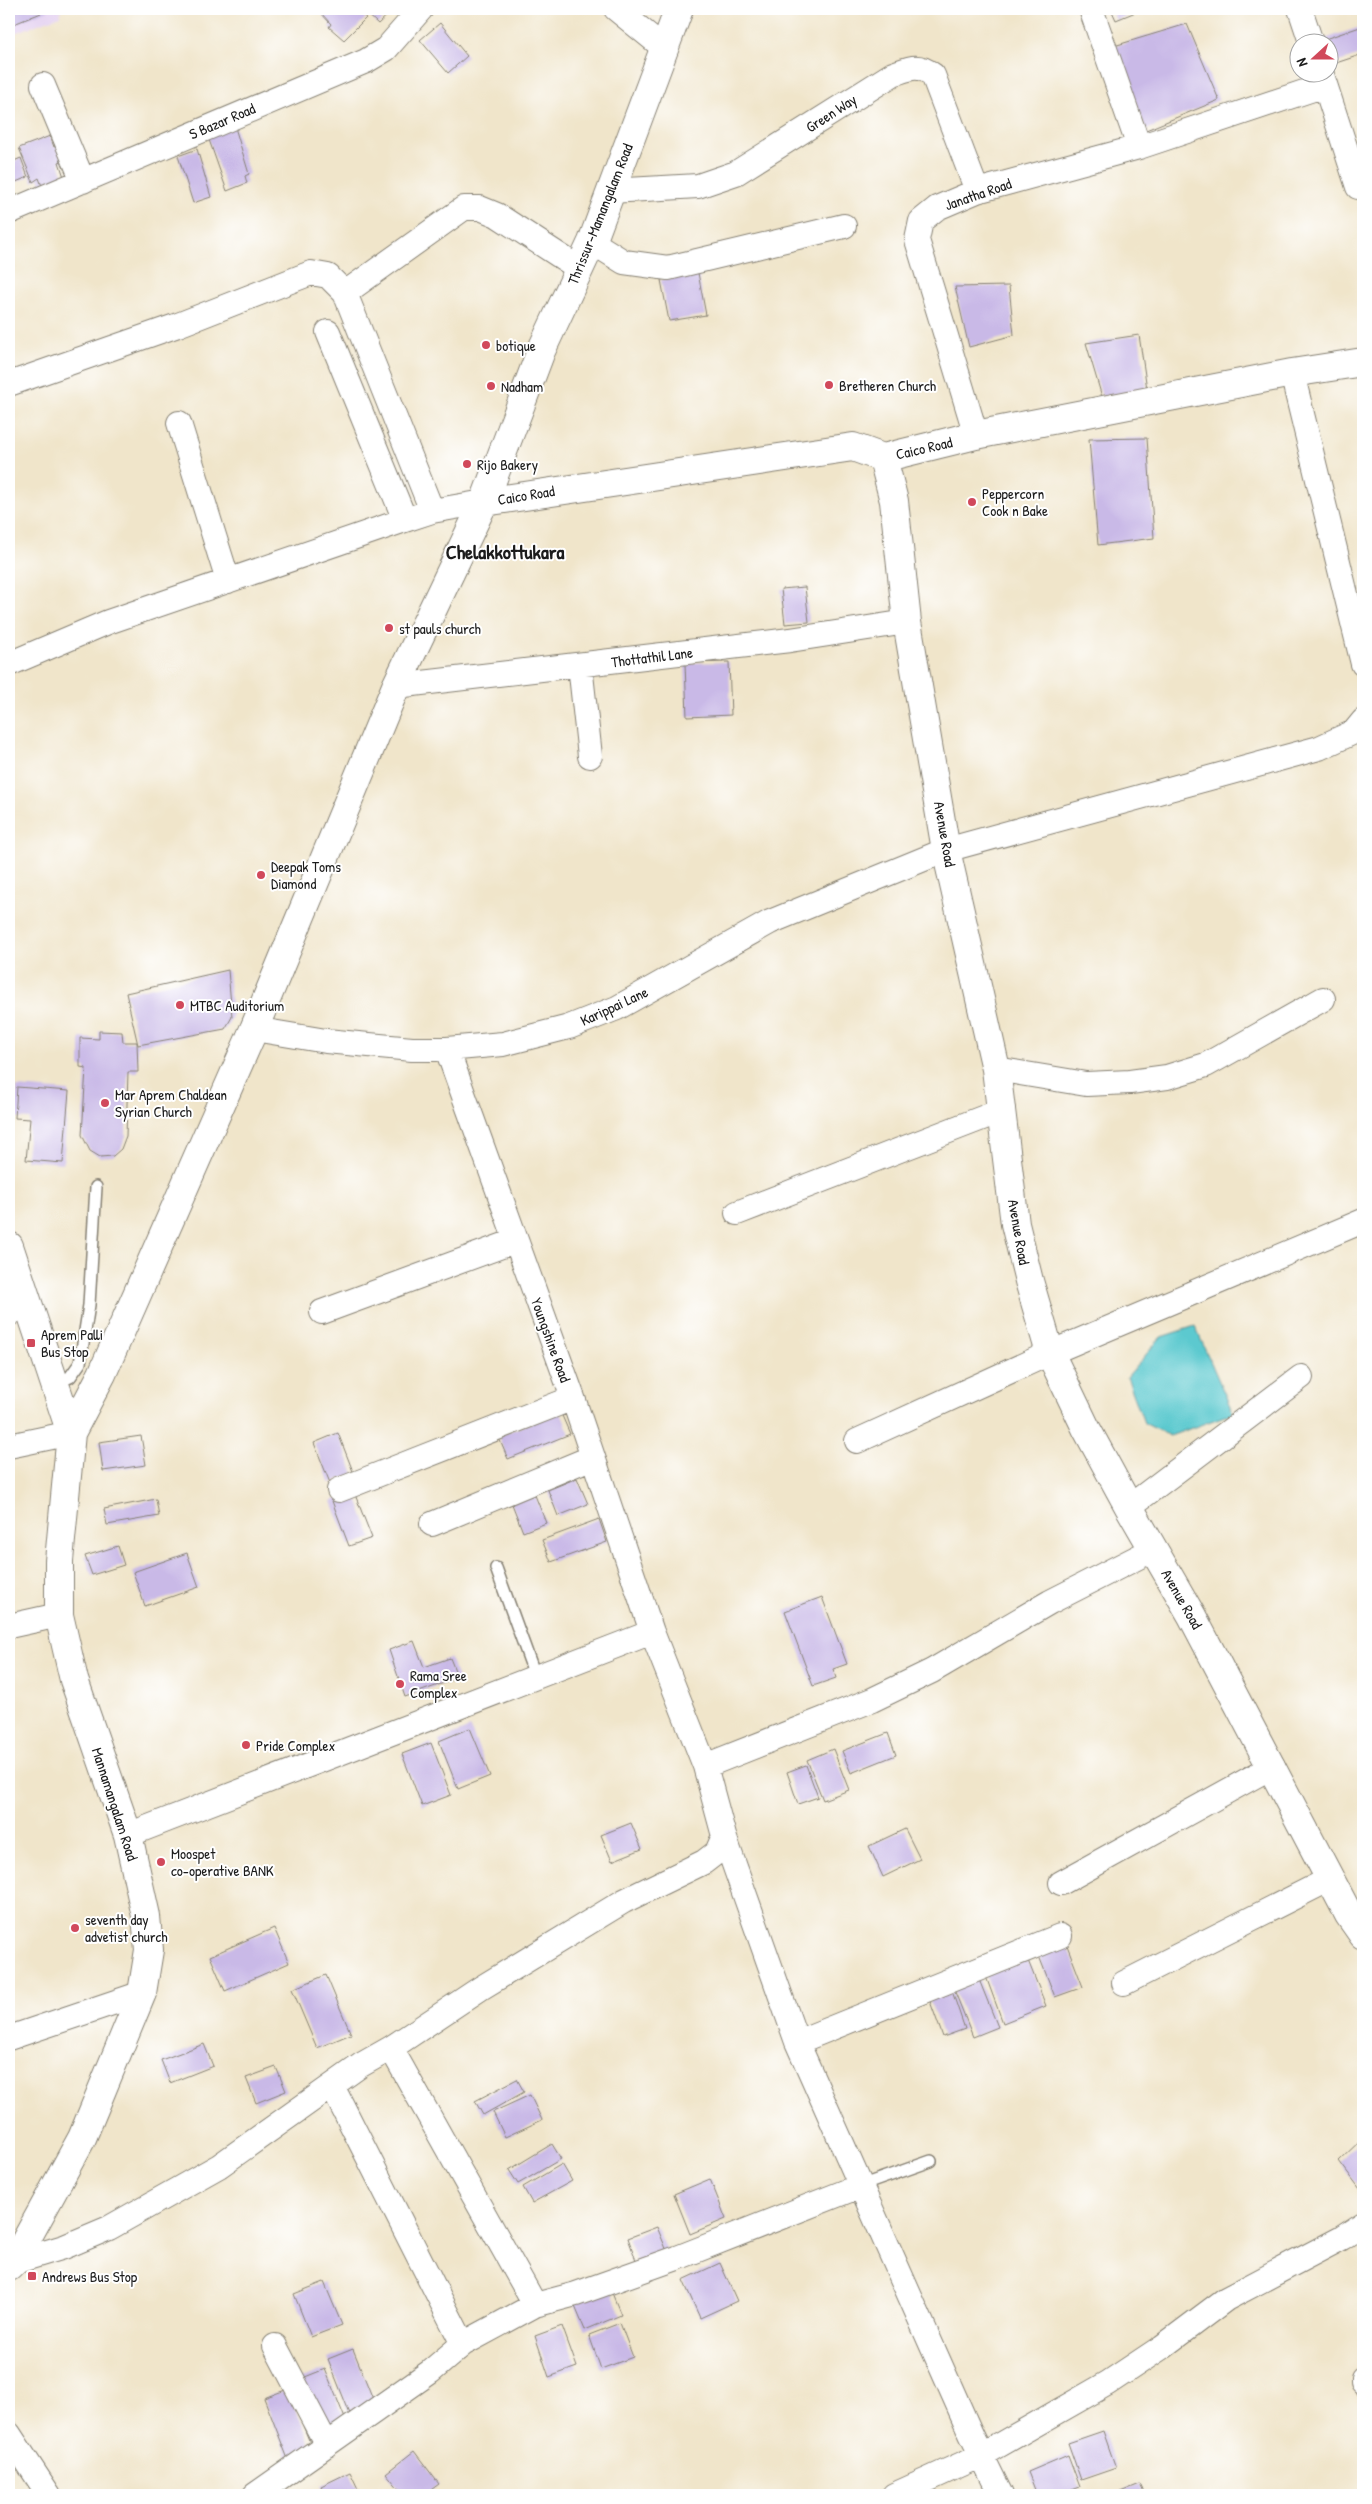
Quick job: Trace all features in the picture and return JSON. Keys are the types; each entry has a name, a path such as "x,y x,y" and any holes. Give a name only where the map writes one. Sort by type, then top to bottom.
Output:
{"main road":[{"name":"Thrissur-Mamangalam Road","path":"71,1433 102,1374 254,1029 396,686 484,502 541,351 592,242 679,9"},
{"name":"Caico Road","path":"484,502 853,447 883,458 976,436 1292,374 1363,362"},
{"name":"Avenue Road","path":"883,458 894,501 907,622 946,850 996,1069 1003,1110 1016,1224 1028,1281 1050,1353 1086,1428 1129,1508 1154,1549 1272,1766 1330,1879 1363,1936"},
{"path":"9,1246 18,1308 54,1384 71,1433"},
{"name":"Mannamangalam Road","path":"11,2265 82,2138 142,1993 149,1950 146,1916 128,1835 74,1680 59,1615 59,1561 71,1433"}],"street":[{"name":"S Bazar Road","path":"9,212 366,61 386,49 420,9"},
{"path":"616,9 664,48"},
{"path":"1092,9 1139,147"},
{"path":"1300,9 1308,32"},
{"name":"Green Way","path":"610,191 698,186 736,173 893,74 909,68 923,67 933,75 977,191"},
{"name":"Janatha Road","path":"976,436 917,240 921,221 937,208 977,191 1139,147 1315,82"},
{"name":"Janatha Road","path":"1324,82 1358,187"},
{"path":"43,85 82,181"},
{"path":"345,293 464,208 480,208 497,215 580,269"},
{"path":"592,242 624,262 668,268 844,226"},
{"path":"9,384 178,325 311,273 328,276 345,293 432,512"},
{"path":"328,332 405,520"},
{"path":"1292,374 1363,664"},
{"path":"179,423 228,581"},
{"path":"9,664 108,622 405,520 432,512 484,502"},
{"name":"Thottathil Lane","path":"396,686 790,640 907,622"},
{"path":"580,665 590,756"},
{"name":"Karippai Lane","path":"254,1029 326,1041 412,1049 446,1049 503,1044 569,1027 617,1008 770,922 946,850 1319,748 1354,732 1363,721"},
{"path":"996,1069 1086,1084 1130,1082 1167,1077 1206,1065 1323,999"},
{"name":"Youngshine Road","path":"446,1049 573,1398 652,1632 705,1766 724,1836 797,2042 860,2186 1001,2495"},
{"path":"737,1213 1003,1110"},
{"path":"857,1441 1050,1353 1363,1221"},
{"path":"322,1312 515,1241"},
{"path":"1129,1508 1301,1377"},
{"path":"340,1490 573,1398"},
{"path":"9,1446 71,1433"},
{"path":"432,1524 593,1457"},
{"path":"705,1766 872,1700 932,1671 1050,1602 1154,1549"},
{"path":"9,1626 59,1615"},
{"path":"128,1835 652,1632"},
{"path":"1061,1883 1272,1766"},
{"path":"11,2265 64,2248 110,2228 218,2166 361,2065 391,2048 481,1988 624,1901 704,1862 717,1852 724,1836"},
{"path":"1124,1984 1330,1879"},
{"path":"797,2042 1060,1936"},
{"path":"9,2038 142,1993"},
{"path":"391,2048 535,2305"},
{"path":"332,2086 463,2344"},
{"path":"260,2494 383,2403 430,2372 463,2344 535,2305 576,2294 677,2258 860,2186"},
{"path":"894,2495 982,2455 1108,2383 1162,2347 1226,2299 1342,2238 1363,2224"},
{"path":"275,2346 327,2445"},
{"path":"9,2434 48,2495"}],"lane":[{"path":"54,1384 70,1376 80,1363 89,1305 96,1187"},
{"path":"496,1568 536,1678"},
{"path":"860,2186 931,2161"}],"shaded area":[{"path":"9,9 61,9 60,16 9,35"}],"water":[{"path":"1195,1326 1233,1413 1170,1436 1144,1423 1127,1377 1161,1337"}],"building":[{"path":"9,9 51,9 9,26"},
{"path":"324,9 356,9 366,18 344,40 329,27 331,24 320,12"},
{"path":"362,9 394,9 378,24"},
{"path":"1111,9 1143,9 1116,20"},
{"path":"440,23 467,56 448,73 420,40"},
{"path":"1187,24 1219,100 1146,130 1114,46"},
{"path":"1363,26 1363,54 1340,62 1340,34"},
{"path":"234,124 249,174 245,176 247,183 227,191 207,134"},
{"path":"50,136 54,147 59,145 64,160 59,162 64,177 42,186 39,178 33,182 19,148"},
{"path":"197,149 211,197 193,203 178,156"},
{"path":"21,158 28,177 11,184 9,163"},
{"path":"698,273 706,315 669,321 661,280"},
{"path":"1009,286 1014,335 969,347 955,287"},
{"path":"1139,335 1147,389 1102,397 1086,343"},
{"path":"1147,438 1154,538 1098,545 1089,439"},
{"path":"805,587 809,622 785,624 781,589"},
{"path":"729,662 731,715 687,717 685,663"},
{"name":"MTBC Auditorium","path":"228,970 232,1017 225,1029 138,1045 126,993"},
{"name":"Mar Aprem Chaldean Syrian Church","path":"99,1031 122,1032 123,1042 137,1042 138,1072 128,1072 126,1136 121,1149 113,1156 100,1157 90,1151 82,1135 86,1068 80,1067 80,1038 99,1039"},
{"path":"17,1087 69,1091 63,1163 26,1160 30,1119 15,1118"},
{"path":"560,1411 570,1434 508,1459 498,1436"},
{"path":"338,1433 354,1474 330,1483 314,1443"},
{"path":"141,1436 146,1465 103,1471 99,1442"},
{"path":"577,1478 588,1504 558,1516 548,1490"},
{"path":"533,1490 546,1523 523,1532 510,1499"},
{"path":"354,1492 372,1538 349,1546 332,1501"},
{"path":"156,1499 159,1516 107,1525 104,1509"},
{"path":"599,1519 607,1542 551,1562 542,1540"},
{"path":"118,1546 124,1565 92,1575 85,1556"},
{"path":"187,1553 199,1587 145,1606 133,1572"},
{"path":"822,1597 847,1664 833,1669 836,1678 813,1686 785,1611"},
{"path":"414,1641 424,1667 450,1658 458,1678 405,1697 389,1650"},
{"path":"470,1728 490,1776 458,1789 439,1741"},
{"path":"888,1733 896,1755 851,1773 842,1751"},
{"path":"431,1743 451,1795 422,1806 402,1754"},
{"path":"833,1749 849,1790 823,1800 807,1760"},
{"path":"806,1765 818,1797 798,1804 787,1772"},
{"path":"631,1823 642,1849 612,1861 601,1835"},
{"path":"905,1829 920,1859 883,1877 869,1846"},
{"path":"274,1928 289,1963 225,1991 210,1956"},
{"path":"1065,1940 1083,1987 1055,1997 1037,1951"},
{"path":"1027,1958 1046,2006 1003,2023 985,1974"},
{"path":"326,1975 351,2034 317,2048 292,1989"},
{"path":"978,1977 998,2027 973,2037 953,1987"},
{"path":"951,1988 965,2029 943,2037 928,1996"},
{"path":"204,2044 213,2066 170,2083 161,2060"},
{"path":"276,2067 286,2091 256,2103 246,2078"},
{"path":"517,2079 524,2092 483,2115 475,2101"},
{"path":"530,2095 542,2120 505,2137 493,2112"},
{"path":"1363,2138 1363,2193 1339,2161"},
{"path":"552,2144 561,2159 518,2184 509,2170"},
{"path":"562,2164 572,2181 532,2203 523,2187"},
{"path":"710,2179 726,2219 690,2234 674,2194"},
{"path":"657,2227 667,2251 637,2263 628,2238"},
{"path":"720,2263 737,2301 700,2318 683,2280"},
{"path":"324,2282 342,2325 311,2337 294,2294"},
{"path":"610,2288 621,2315 585,2330 574,2304"},
{"path":"620,2323 633,2357 601,2369 589,2335"},
{"path":"562,2326 577,2367 549,2377 535,2336"},
{"path":"353,2349 375,2404 350,2414 328,2359"},
{"path":"325,2369 348,2426 324,2436 300,2379"},
{"path":"288,2389 313,2450 288,2459 264,2398"},
{"path":"1103,2431 1116,2468 1081,2480 1068,2443"},
{"path":"414,2451 439,2484 424,2495 404,2495 386,2473"},
{"path":"1068,2455 1080,2487 1059,2495 1037,2495 1028,2472"},
{"path":"350,2472 361,2495 325,2495 321,2486"},
{"path":"1140,2484 1145,2495 1113,2495"}],"place":[{"name":"botique","path":"486,345"},
{"name":"Bretheren Church","path":"829,385"},
{"name":"Nadham","path":"491,386"},
{"name":"Rijo Bakery","path":"467,464"},
{"name":"Peppercorn Cook n Bake","path":"972,502"},
{"name":"st pauls church","path":"389,628"},
{"name":"Deepak Toms Diamond","path":"261,875"},
{"name":"MTBC Auditorium","path":"180,1005"},
{"name":"Mar Aprem Chaldean Syrian Church","path":"105,1103"},
{"name":"Aprem Palli Bus Stop","path":"31,1343"},
{"name":"Rama Sree Complex","path":"400,1684"},
{"name":"Pride Complex","path":"246,1745"},
{"name":"Moospet co-operative BANK","path":"161,1862"},
{"name":"seventh day advetist church","path":"75,1928"},
{"name":"Andrews Bus Stop","path":"32,2276"}],"district":[{"name":"Chelakkottukara","path":"505,551"}]}
